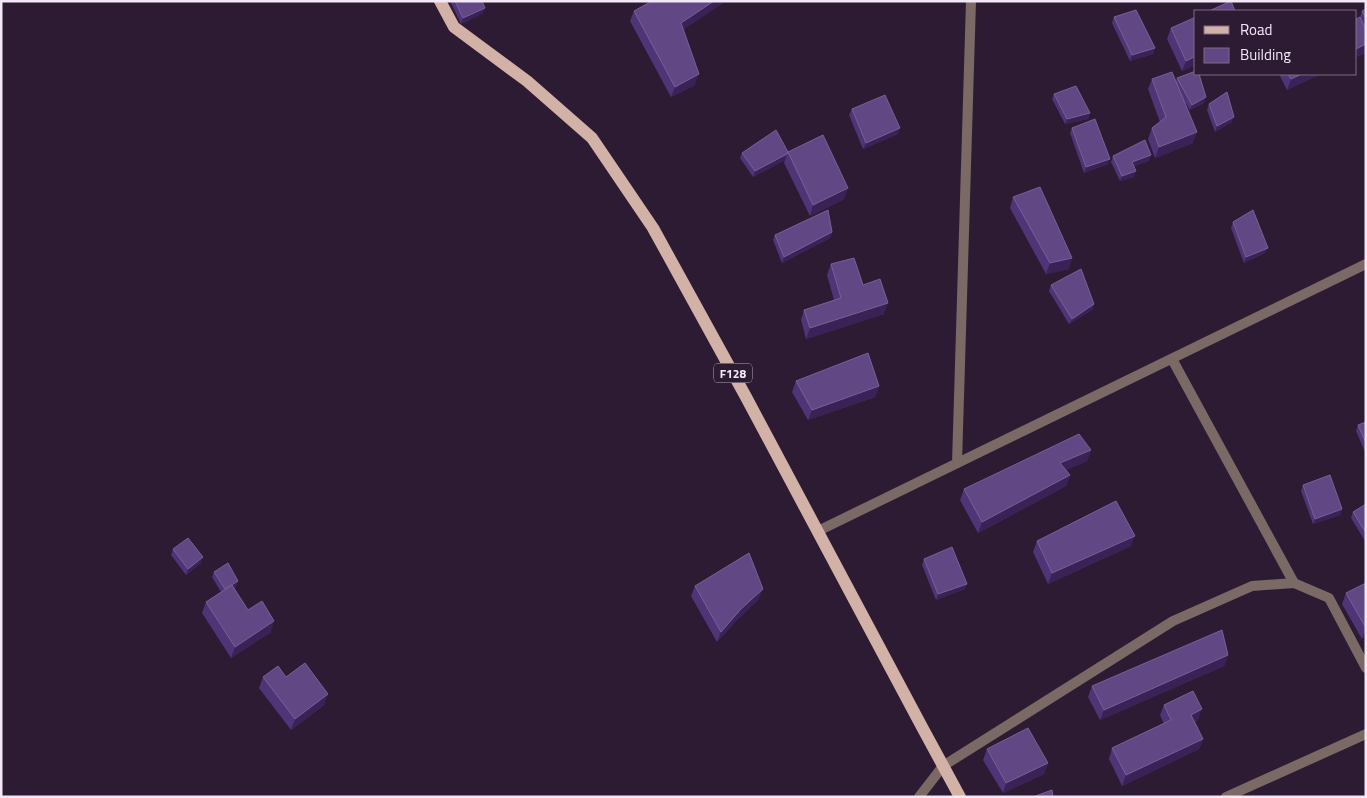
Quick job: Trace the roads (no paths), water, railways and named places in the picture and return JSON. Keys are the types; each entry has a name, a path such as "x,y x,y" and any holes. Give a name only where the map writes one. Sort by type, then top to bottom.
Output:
{"main road":[{"name":"F128","path":"440,1 454,28 527,81 592,138 653,228 960,797"}],"street":[{"path":"957,463 971,1"},
{"path":"818,531 1366,264"},
{"path":"1172,359 1294,583"},
{"path":"919,797 943,766 1173,621 1252,586 1294,583 1329,598 1366,668"},
{"path":"1226,797 1366,734"}]}
